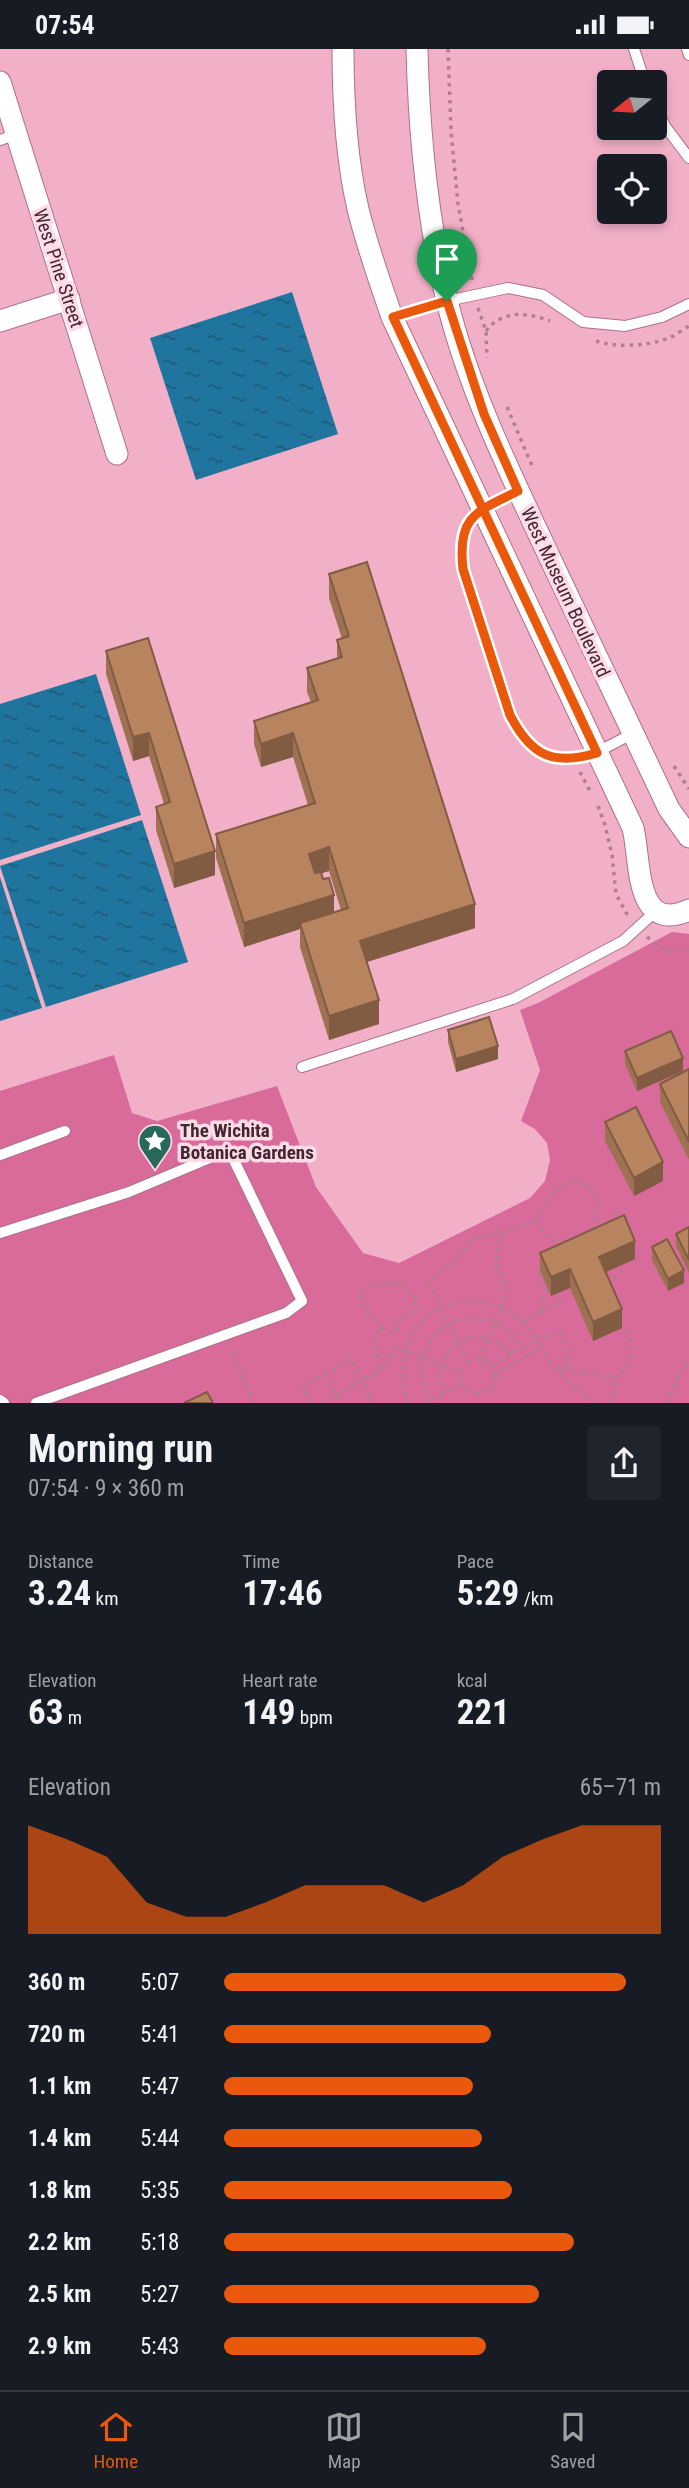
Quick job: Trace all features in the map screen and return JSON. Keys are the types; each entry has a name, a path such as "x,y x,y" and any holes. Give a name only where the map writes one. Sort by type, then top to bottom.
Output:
{"street":[{"name":"West Museum Boulevard","path":"342,49 343,109 358,209 373,264 393,317 633,828 641,889 656,911"},
{"name":"West Museum Boulevard","path":"417,49 418,118 433,235 447,301 484,414 668,809 689,837"},
{"name":"West Pine Street","path":"0,82 8,137 69,299 117,454"},
{"path":"0,321 69,299"},
{"path":"656,911 665,915 687,914"}],"lane":[{"path":"634,49 641,70"},
{"path":"687,49 689,55"},
{"path":"667,130 689,158"},
{"path":"393,317 447,301 508,288 543,295 583,322 625,326 662,317 689,304"},
{"path":"518,491 483,509 470,520 464,530 461,553 463,569 510,715 520,734 536,749 554,757 573,760 597,753 633,733"},
{"path":"302,1067 513,999 623,941 656,911"},
{"path":"0,1155 65,1131"},
{"path":"0,1233 128,1192 229,1150 302,1301 286,1313 36,1403"}],"path":[{"path":"448,49 451,131 458,204 474,295 486,331 487,362"},
{"path":"502,397 534,469"},
{"path":"671,762 689,789"},
{"path":"468,1361 429,1282 453,1264 473,1238 501,1233 536,1221 550,1196 561,1187 578,1181 590,1186 598,1202 594,1232"},
{"path":"611,1229 617,1206"},
{"path":"536,1221 548,1237 561,1246 572,1243"},
{"path":"481,1359 507,1287 496,1264 501,1233"},
{"path":"604,1284 621,1274 624,1261"},
{"path":"540,1312 546,1285 536,1272 547,1266"},
{"path":"399,1282 417,1299 413,1311 400,1318 398,1330 391,1333 379,1327 363,1305 359,1293 371,1286 399,1282"},
{"path":"524,1322 566,1299"},
{"path":"409,1403 403,1375 410,1339 420,1324 441,1307 472,1300 502,1307 524,1322 545,1354 594,1403"},
{"path":"462,1384 428,1402 421,1378 429,1344 449,1323 474,1318 495,1322 509,1331 523,1348"},
{"path":"559,1369 615,1378 629,1368 632,1353 628,1326"},
{"path":"379,1327 375,1341 380,1370"},
{"path":"492,1366 536,1339 560,1332 568,1348 568,1365 559,1369"},
{"path":"443,1394 438,1373 440,1365 444,1355 458,1341 474,1336 489,1338 511,1354"},
{"path":"495,1374 542,1347"},
{"path":"321,1403 387,1366 395,1348 461,1373"},
{"path":"233,1353 254,1403"},
{"path":"310,1403 303,1387 351,1359 373,1403"},
{"path":"481,1359 492,1366 495,1374 493,1385 485,1392 473,1393 462,1384 461,1373 468,1361 481,1359"},
{"path":"667,1403 683,1365 689,1362"},
{"path":"325,1374 341,1403"},
{"path":"612,1403 615,1378"}],"shaded area":[{"name":"The Wichita Botanica Gardens","path":"672,932 689,934 689,1403 0,1403 0,1091 114,1055 132,1113 157,1121 277,1086 316,1187 363,1253 399,1263 530,1198 545,1181 550,1160 547,1143 535,1129 521,1121 540,1070 520,1010"}],"water":[{"path":"292,292 338,434 196,480 150,338"},
{"path":"96,674 141,815 0,860 0,704"},
{"path":"142,820 188,962 46,1007 0,866"},
{"path":"0,877 42,1008 0,1021"}],"building":[{"path":"367,562 475,904 360,941 379,1000 329,1016 300,923 348,908 329,847 309,854 315,873 321,872 323,879 329,878 334,895 244,923 216,834 315,803 293,733 261,744 254,721 318,700 307,668 342,657 337,640 349,636 329,574"},
{"path":"148,638 215,851 174,864 156,807 170,802 149,733 133,737 106,651"},
{"path":"489,1017 498,1046 456,1059 448,1030"},
{"path":"671,1031 683,1058 637,1078 625,1051"},
{"path":"689,1069 689,1142 660,1084"},
{"path":"636,1107 663,1162 634,1178 605,1122"},
{"path":"624,1215 635,1241 599,1257 622,1309 593,1322 570,1269 551,1277 540,1253"},
{"path":"689,1227 689,1260 676,1234"},
{"path":"667,1239 684,1270 668,1279 652,1247"},
{"path":"207,1392 213,1403 184,1403"}],"place":[{"name":"The Wichita Botanica Gardens","path":"155,1171"}],"route":[{"path":"447,301 393,317 446,428 483,509 597,753 573,760 554,757 536,749 520,734 510,715 463,569 461,553 464,530 470,520 483,509 518,491 484,414 447,301"}]}
